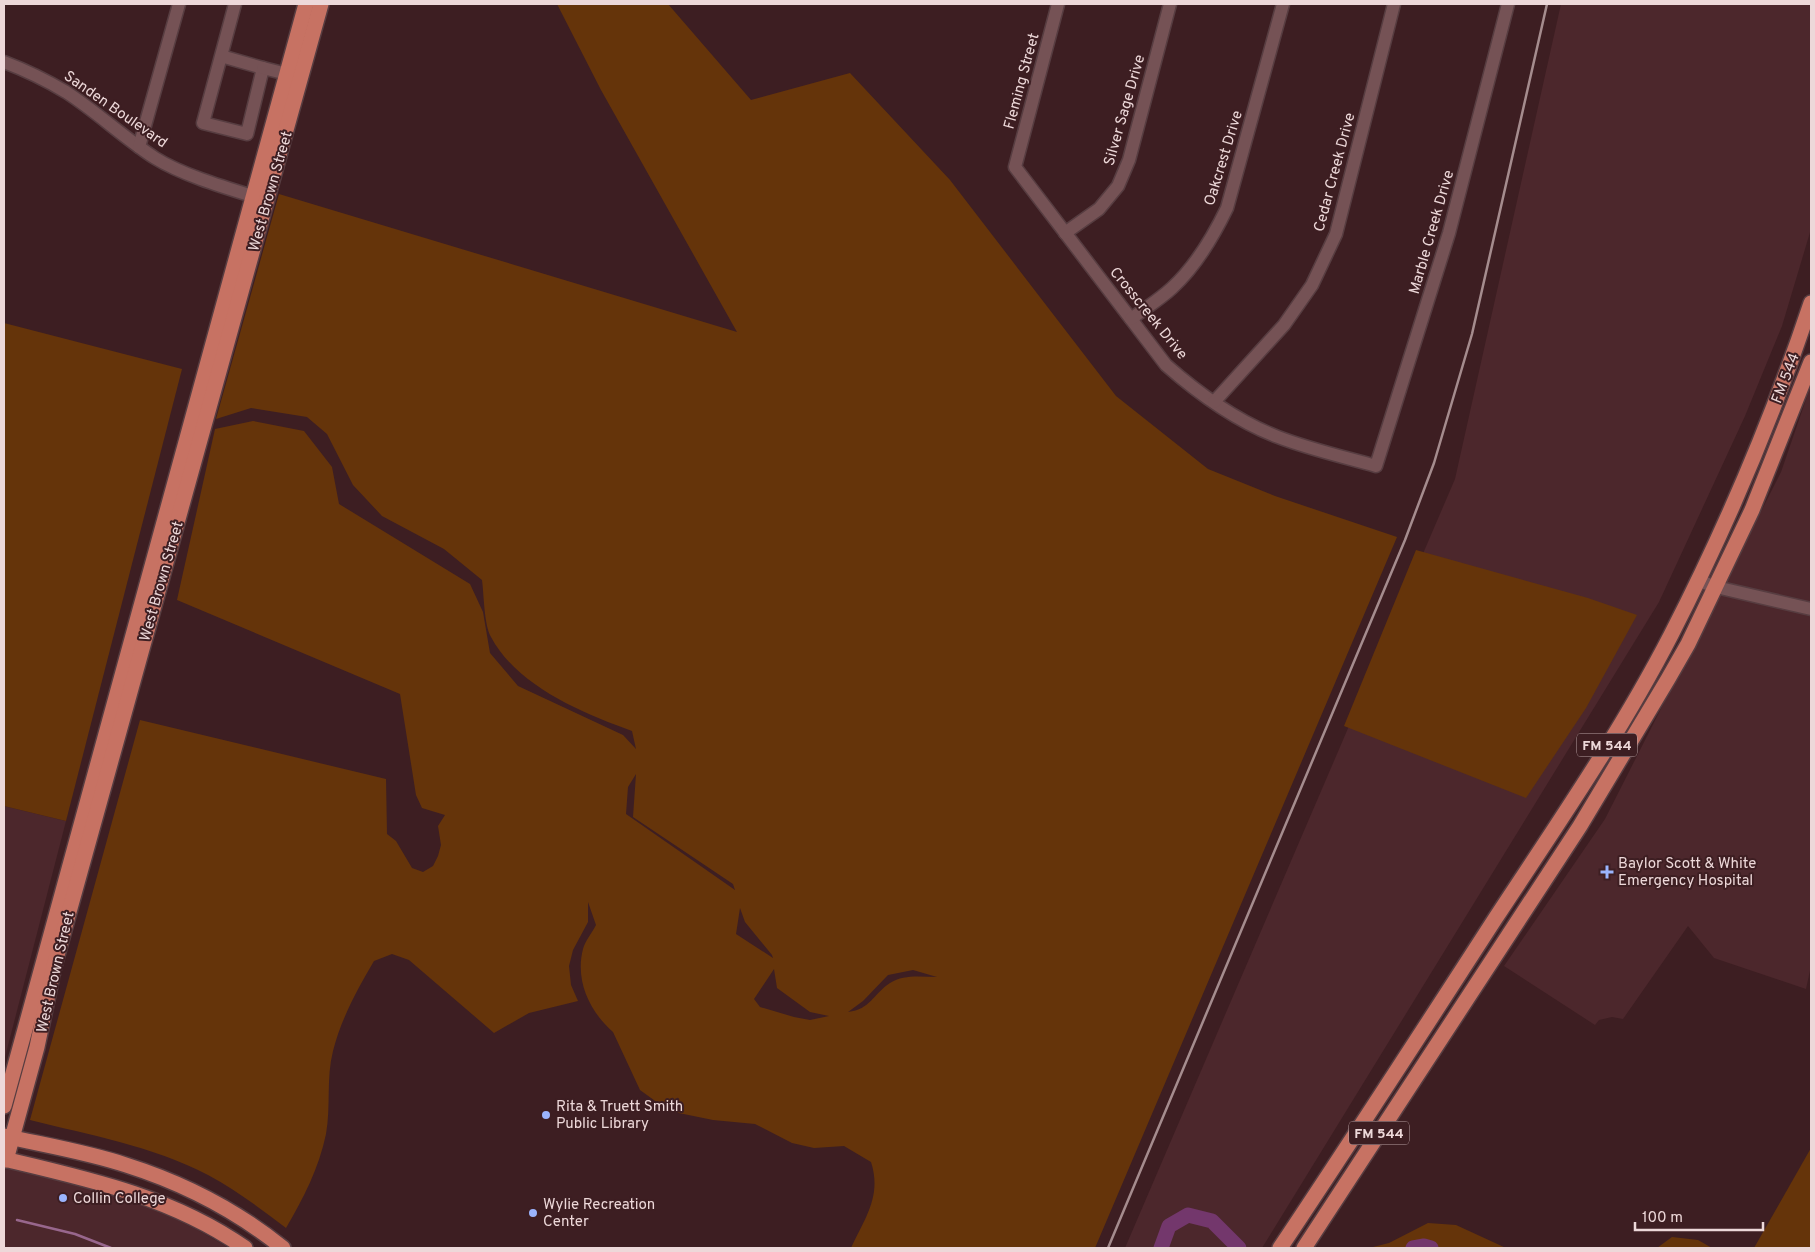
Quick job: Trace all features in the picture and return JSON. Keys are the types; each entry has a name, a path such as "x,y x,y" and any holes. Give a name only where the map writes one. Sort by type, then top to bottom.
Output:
{"main road":[{"name":"West Brown Street","path":"5,1163 8,1137 37,1047 54,966 260,198 287,74 306,4"},
{"name":"West Brown Street","path":"4,1106 54,917 260,198 321,4"},
{"name":"FM 544","path":"1282,1245 1592,770 1667,642 1725,522 1764,432 1811,303"},
{"name":"FM 544","path":"1304,1248 1613,772 1668,679 1716,587 1767,474 1811,362"},
{"path":"54,917 58,926 54,966"},
{"path":"1470,958 1486,969"},
{"path":"8,1137 125,1164 170,1181 231,1212 283,1248"},
{"path":"5,1163 89,1179 138,1193 187,1214 245,1248"}],"street":[{"path":"139,147 179,4"},
{"path":"234,4 203,123 247,134 263,68"},
{"name":"Fleming Street","path":"1015,167 1058,4"},
{"name":"Silver Sage Drive","path":"1065,233 1099,209 1118,186 1129,160 1170,4"},
{"name":"Oakcrest Drive","path":"1131,319 1172,288 1195,263 1213,236 1227,208 1283,4"},
{"name":"Cedar Creek Drive","path":"1214,402 1284,325 1312,285 1336,234 1394,4"},
{"name":"Marble Creek Drive","path":"1376,466 1449,233 1508,4"},
{"path":"221,56 287,74"},
{"name":"Sanden Boulevard","path":"4,62 24,69 65,92 157,159 212,182 260,198"},
{"name":"Crosscreek Drive","path":"1015,167 1166,365 1194,389 1232,414 1277,436 1376,466"},
{"path":"1697,580 1716,587 1811,609"}],"shaded area":[{"path":"557,4 668,4 751,100 850,73 950,180 1116,396 1208,469 1275,496 1397,537 1095,1248 851,1248 866,1217 873,1196 874,1174 871,1162 844,1146 814,1148 792,1143 755,1124 713,1120 669,1111 640,1090 613,1032 597,1015 586,994 581,972 581,961 585,943 596,925 588,902 588,922 573,950 569,966 571,985 578,1001 529,1013 494,1033 409,960 392,954 374,961 350,1004 336,1039 331,1061 327,1124 323,1147 310,1183 286,1228 228,1187 187,1165 120,1142 30,1120 140,720 386,779 387,834 396,841 412,868 423,872 433,866 441,845 438,826 445,815 422,808 416,795 400,694 177,600 215,429 253,421 304,431 332,467 339,504 470,584 483,612 490,653 518,686 623,735 636,749 632,731 593,716 553,696 517,670 502,654 489,632 482,580 444,549 382,516 353,485 327,434 307,417 251,408 216,419 279,194 737,332 601,90","holes":["636,774 633,817 733,884 735,890 626,814 628,787","740,908 745,922 773,958 736,934","774,969 777,988 810,1012 829,1016 810,1020 794,1017 760,1007 754,999","913,970 937,977 913,977 895,980 867,1005 848,1012 863,1001 888,975"]},
{"path":"1561,4 1811,4 1811,229 1782,326 1745,416 1659,602 1262,1248 1125,1248 1455,479"},
{"path":"4,323 182,369 66,821 4,806"},
{"path":"1811,385 1811,966 1806,989 1714,958 1688,926 1623,1019 1612,1017 1599,1020 1595,1025 1504,966 1605,819 1781,472"},
{"path":"1416,550 1588,598 1637,615 1586,708 1526,798 1344,726"},
{"path":"4,806 66,821 4,1061"},
{"path":"1811,1148 1811,1248 1754,1248"},
{"name":"Collin College","path":"4,1167 76,1182 169,1213 229,1248 4,1248"},
{"path":"1428,1223 1456,1225 1506,1248 1369,1248 1389,1243"},
{"path":"1672,1237 1698,1240 1712,1248 1657,1248"}],"waterway":[{"path":"1161,1248 1169,1226 1188,1215 1212,1221 1239,1248"},
{"path":"17,1220 75,1234 111,1248"},
{"path":"1413,1248 1424,1246 1431,1248"}],"railway":[{"path":"1108,1248 1405,540 1434,463 1472,334 1547,4"}],"place":[{"name":"Baylor Scott & White Emergency Hospital","path":"1607,872"},
{"name":"Rita & Truett Smith Public Library","path":"546,1115"},
{"name":"Collin College","path":"63,1198"},
{"name":"Wylie Recreation Center","path":"533,1213"}]}
